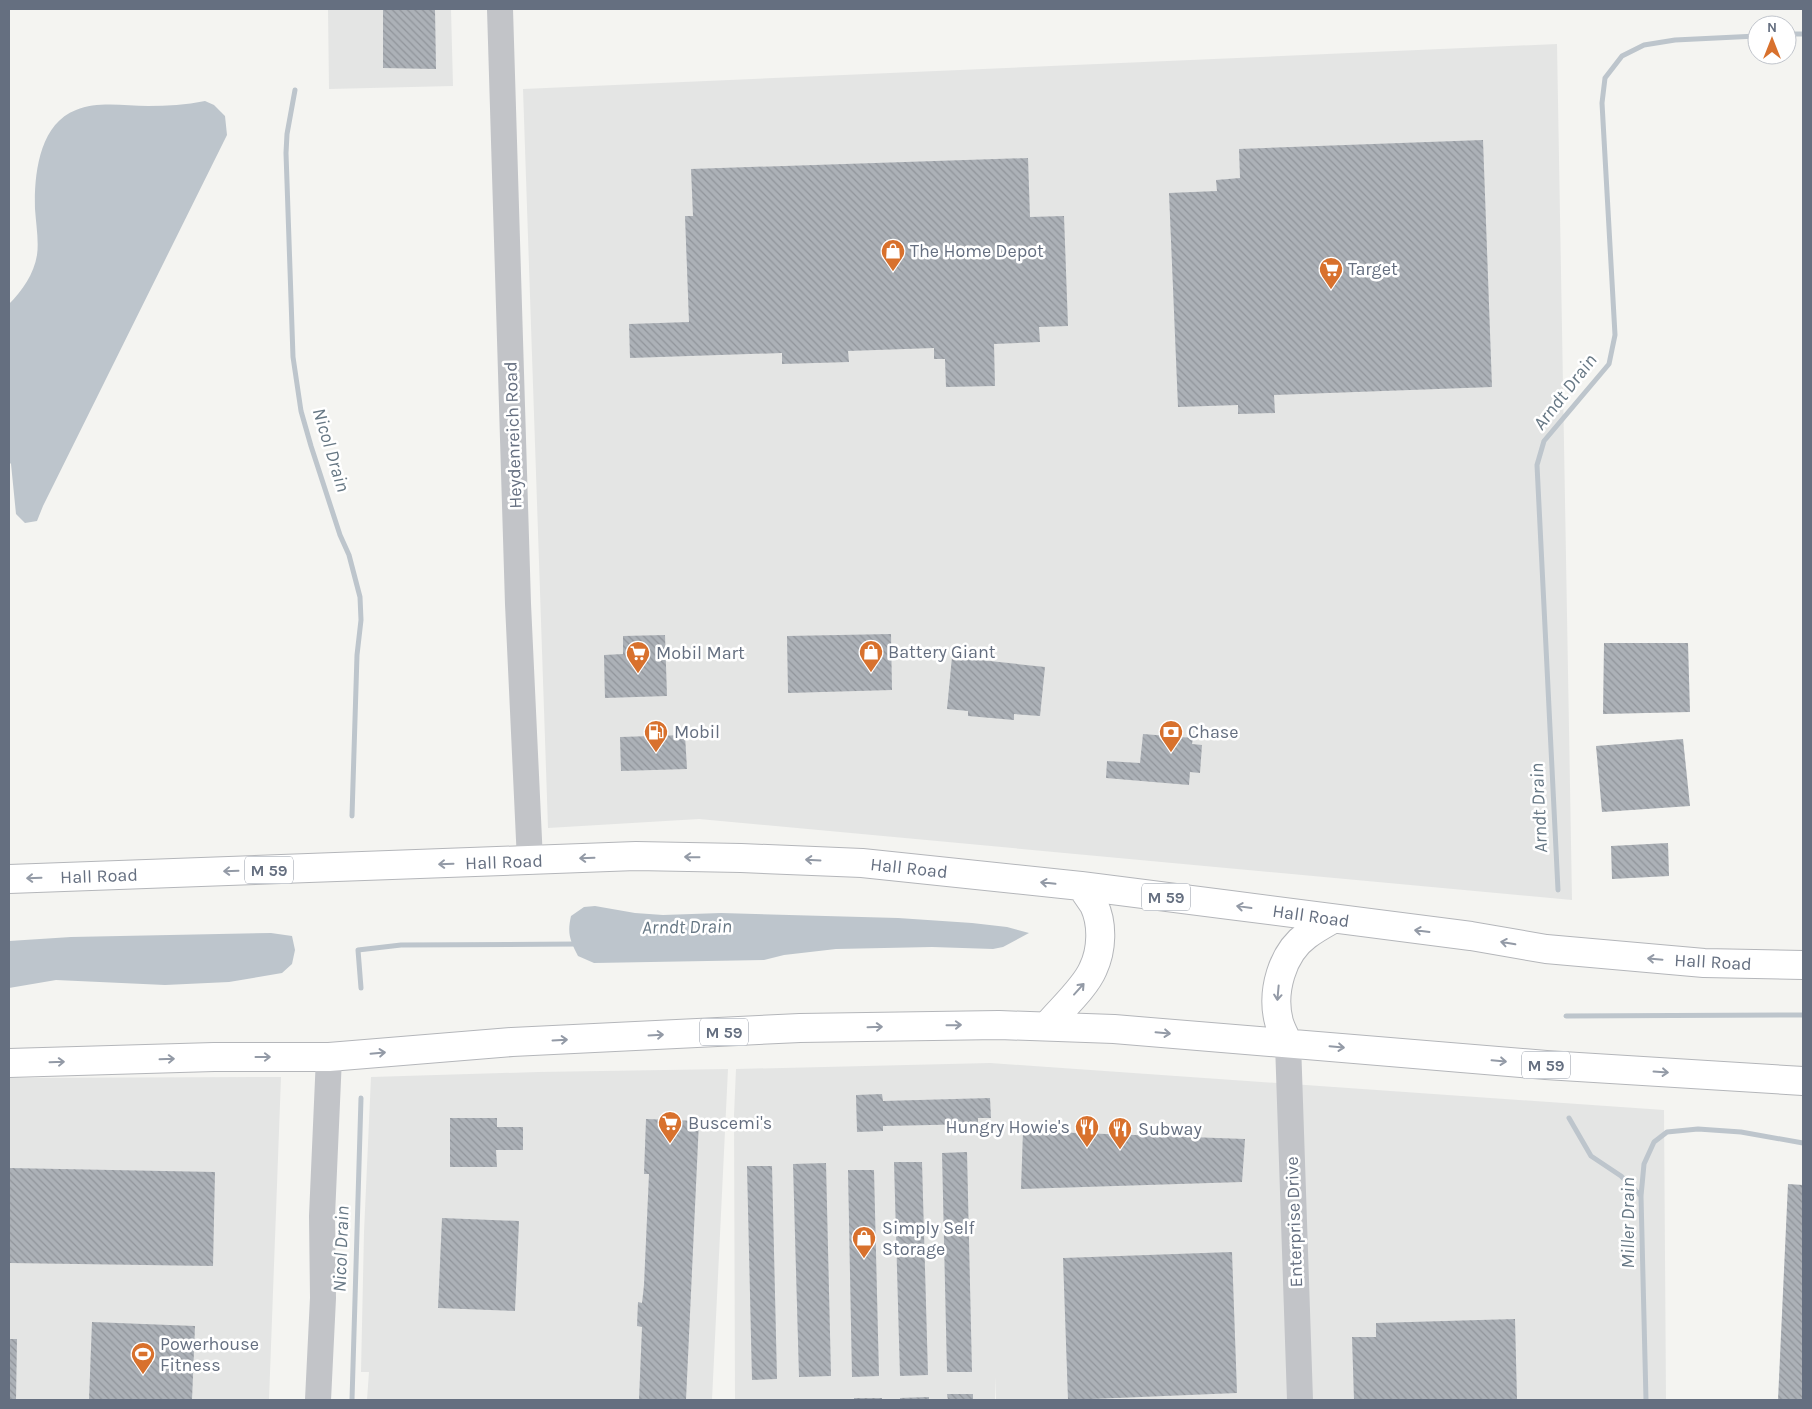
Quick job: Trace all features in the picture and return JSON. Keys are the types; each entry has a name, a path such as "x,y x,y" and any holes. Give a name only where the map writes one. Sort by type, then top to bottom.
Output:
{"highway":[{"name":"Hall Road","path":"9,879 636,856 807,860 862,863 1081,886 1471,936 1546,949 1704,963 1803,965"},
{"path":"1047,1026 1084,984 1093,969 1099,952 1100,924 1094,906 1081,886"},
{"path":"1288,1043 1279,1021 1277,1001 1280,976 1287,958 1306,935 1333,919"},
{"name":"M 59","path":"9,1063 214,1057 329,1057 512,1042 800,1028 1047,1026 1114,1029 1546,1065 1803,1082"}],"street":[{"name":"Heydenreich Road","path":"500,9 518,604 530,861"},
{"name":"Enterprise Drive","path":"1288,1043 1300,1400"},
{"path":"318,1400 322,1298 322,1216 329,1057"}],"shaded area":[{"path":"328,9 451,9 453,86 329,89"},
{"path":"1557,44 1572,900 699,819 548,828 523,89"},
{"path":"990,1063 1664,1110 1666,1400 996,1400 995,1377 995,1400 735,1400 734,1115 736,1069"},
{"path":"728,1069 712,1400 367,1400 369,1372 361,1372 364,1232 371,1077"},
{"path":"281,1077 269,1400 9,1400 9,1078"}],"water":[{"path":"205,101 214,105 225,116 227,135 37,521 25,523 16,514 11,464 9,462 9,304 27,282 37,255 35,196 41,152 54,127 64,117 84,107 102,105 169,105"},
{"path":"595,906 635,913 663,915 721,913 898,918 1007,927 1029,933 1003,947 993,949 932,947 836,949 784,955 764,960 594,963 578,956 571,941 569,928 571,916 584,907"},
{"path":"271,933 292,936 295,950 292,964 282,973 229,982 165,985 56,980 9,988 9,941 71,937"}],"building":[{"path":"383,9 435,9 436,69 383,68"},
{"name":"Target","path":"1483,140 1492,387 1274,395 1275,413 1238,414 1238,405 1178,407 1169,193 1217,191 1216,180 1240,178 1239,149"},
{"name":"The Home Depot","path":"1028,158 1030,217 1064,216 1068,326 1039,327 1040,342 994,344 995,386 946,387 945,359 934,359 934,348 848,351 849,362 782,364 782,353 630,358 629,324 689,322 685,216 693,216 691,169"},
{"path":"891,634 892,690 788,693 787,636"},
{"path":"665,635 667,696 605,698 604,655 623,654 623,636"},
{"path":"1604,643 1688,643 1690,712 1603,714"},
{"path":"952,657 1045,667 1040,716 1014,714 1014,720 968,716 968,711 947,709"},
{"name":"Chase","path":"1143,734 1193,738 1192,744 1202,745 1200,773 1190,772 1189,785 1106,778 1107,761 1140,763"},
{"path":"685,735 687,769 621,771 620,737"},
{"path":"1683,739 1690,806 1602,812 1596,746"},
{"path":"1668,843 1669,876 1612,879 1611,846"},
{"path":"882,1094 883,1101 990,1098 991,1118 978,1118 978,1124 883,1126 883,1131 857,1132 856,1095"},
{"path":"450,1118 497,1118 497,1127 523,1127 523,1150 496,1150 497,1167 450,1167"},
{"path":"646,1119 699,1121 686,1400 639,1400 642,1327 637,1326 638,1302 642,1303 644,1285 649,1174 644,1174"},
{"path":"1023,1131 1245,1139 1242,1182 1021,1189"},
{"path":"967,1152 972,1372 947,1372 942,1153"},
{"path":"894,1162 922,1162 928,1375 900,1376"},
{"path":"826,1163 831,1376 799,1377 793,1164"},
{"path":"747,1166 772,1166 777,1379 752,1380"},
{"path":"9,1168 215,1172 213,1266 9,1263"},
{"path":"848,1170 874,1170 879,1376 852,1377"},
{"path":"1788,1184 1803,1185 1803,1400 1778,1400"},
{"path":"442,1218 519,1221 515,1311 438,1308"},
{"path":"1232,1252 1237,1393 1068,1400 1063,1258"},
{"path":"1515,1319 1517,1400 1354,1400 1352,1337 1376,1337 1376,1323"},
{"path":"92,1322 195,1326 192,1400 89,1400"},
{"path":"9,1339 17,1339 16,1400 9,1400"},
{"path":"947,1394 973,1394 973,1400 948,1400"},
{"path":"929,1397 929,1400 900,1400 900,1398"},
{"path":"854,1398 882,1398 882,1400 854,1400"}],"waterway":[{"name":"Arndt Drain","path":"1797,34 1803,34"},
{"name":"Arndt Drain","path":"1558,890 1537,465 1544,441 1609,364 1615,335 1602,103 1605,78 1622,56 1644,45 1675,40 1747,36"},
{"name":"Nicol Drain","path":"295,90 287,134 286,153 293,357 301,411 340,535 349,555 360,597 361,620 357,655 352,816"},
{"name":"Arndt Drain","path":"361,988 358,950 401,945 577,944"},
{"path":"1566,1016 1803,1015"},
{"name":"Nicol Drain","path":"352,1400 361,1098"},
{"name":"Arndt Drain","path":"1569,1118 1591,1156 1621,1176 1641,1196"},
{"name":"Miller Drain","path":"1646,1400 1641,1196 1644,1164 1654,1142 1667,1132 1698,1129 1741,1132 1803,1143"}],"place":[{"name":"The Home Depot","path":"893,272"},
{"name":"Target","path":"1331,290"},
{"name":"Battery Giant","path":"871,673"},
{"name":"Mobil Mart","path":"638,674"},
{"name":"Mobil","path":"656,753"},
{"name":"Chase","path":"1171,753"},
{"name":"Buscemi's","path":"670,1144"},
{"name":"Hungry Howie's","path":"1087,1148"},
{"name":"Subway","path":"1120,1150"},
{"name":"Simply Self Storage","path":"864,1259"},
{"name":"Powerhouse Fitness","path":"143,1375"}]}
